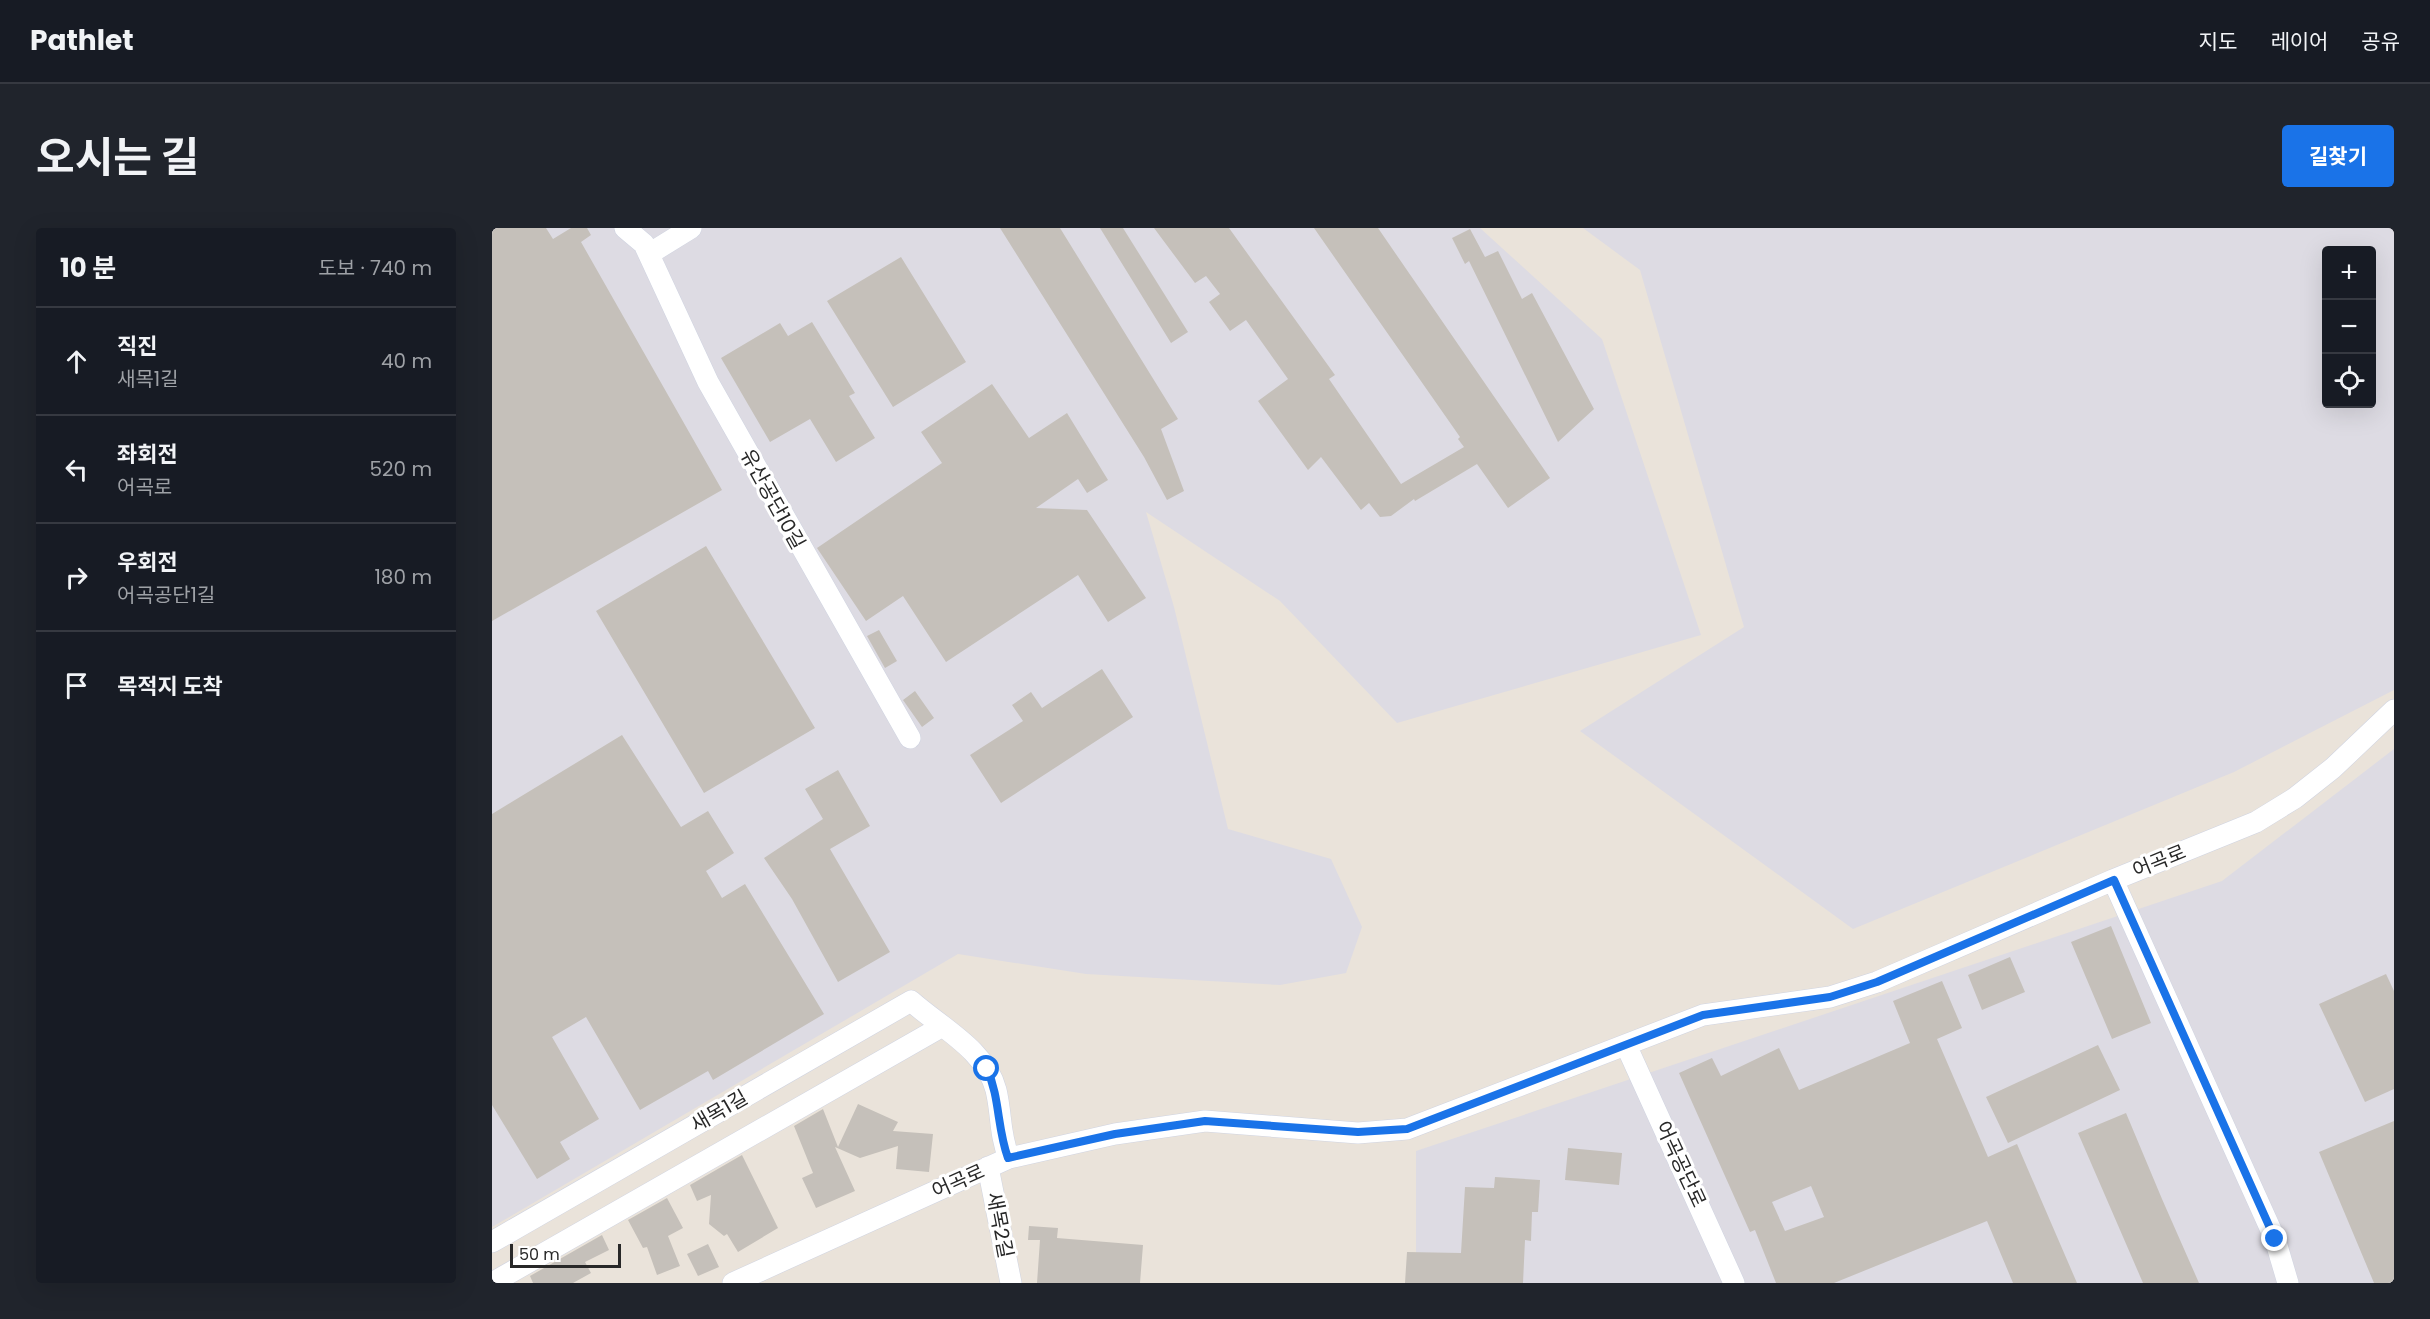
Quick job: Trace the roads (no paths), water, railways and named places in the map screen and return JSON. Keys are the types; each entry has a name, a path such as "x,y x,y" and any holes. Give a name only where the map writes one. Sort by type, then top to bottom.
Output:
{"street":[{"name":"유산공단10길","path":"625,228 644,244 708,382 909,738"},
{"path":"649,254 691,228"},
{"name":"어곡로","path":"733,1283 1008,1158 1115,1134 1205,1121 1358,1132 1407,1129 1703,1015 1830,997 1877,982 2256,822 2295,798 2333,768 2394,710"},
{"path":"2114,880 2275,1239 2289,1283"},
{"name":"새목1길","path":"492,1242 910,1001 976,1053 987,1069 995,1087 1000,1138 1008,1158"},
{"name":"새목1길","path":"492,1283 941,1027"},
{"name":"어곡공단로","path":"1626,1045 1734,1283"},
{"name":"새목2길","path":"988,1167 1011,1283"}]}
